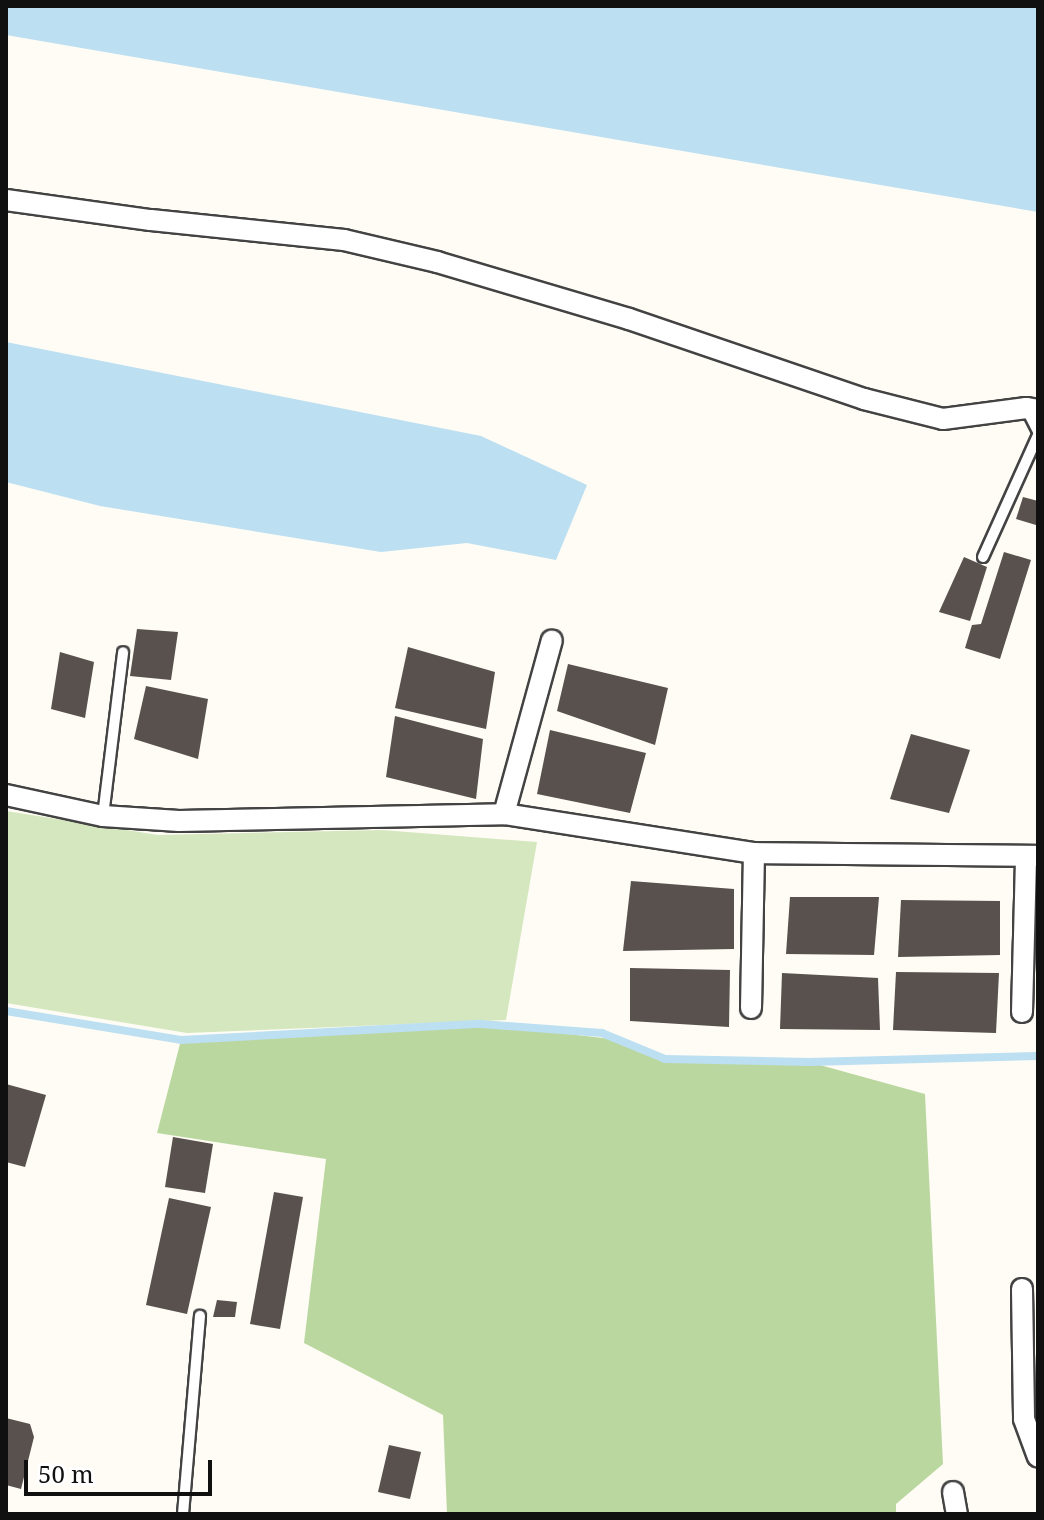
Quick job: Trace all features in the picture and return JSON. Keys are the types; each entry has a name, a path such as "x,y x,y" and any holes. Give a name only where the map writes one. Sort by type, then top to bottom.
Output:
{"street":[{"path":"6,200 151,220 344,240 437,262 629,319 864,399 930,416 943,419 1032,409"},
{"path":"504,814 552,640"},
{"path":"6,795 103,816 179,821 504,814 754,853 1032,856 1022,1012"},
{"path":"751,1008 754,853"},
{"path":"1022,1289 1024,1419 1038,1457"},
{"path":"953,1492 957,1514"}],"lane":[{"path":"983,557 1038,434 1032,409"},
{"path":"103,816 123,652"},
{"path":"183,1514 200,1316"}],"green space":[{"path":"6,811 158,835 382,830 537,842 506,1020 187,1033 6,1003"},
{"path":"481,1024 620,1040 665,1059 809,1062 925,1094 943,1464 896,1504 896,1514 447,1514 443,1415 304,1343 326,1159 157,1133 181,1040"}],"water":[{"path":"6,6 1038,6 1038,212 6,35"},
{"path":"6,342 481,436 587,485 556,560 467,543 381,552 100,506 6,482"}],"building":[{"path":"1023,497 1038,501 1036,525 1016,519"},
{"path":"1004,552 1031,560 1000,659 965,648 972,625 981,624"},
{"path":"964,557 987,567 970,621 939,612"},
{"path":"137,629 178,632 171,680 130,676"},
{"path":"408,647 495,672 486,729 395,708"},
{"path":"60,652 94,662 85,718 51,709"},
{"path":"568,664 668,688 655,745 557,711"},
{"path":"146,686 208,699 198,759 134,739"},
{"path":"395,716 483,739 476,799 386,777"},
{"path":"550,730 646,753 630,813 537,794"},
{"path":"911,734 970,750 949,813 890,799"},
{"path":"631,881 734,889 734,949 623,951"},
{"path":"790,897 879,897 874,955 786,954"},
{"path":"901,900 1000,901 1000,955 898,957"},
{"path":"630,968 730,970 729,1027 630,1021"},
{"path":"896,972 999,973 996,1033 893,1030"},
{"path":"782,973 878,978 880,1030 780,1029"},
{"path":"6,1084 46,1095 25,1167 6,1162"},
{"path":"173,1137 213,1144 205,1193 165,1187"},
{"path":"274,1192 303,1197 280,1329 250,1324"},
{"path":"169,1198 211,1207 187,1314 146,1305"},
{"path":"217,1300 237,1302 235,1317 213,1317"},
{"path":"6,1418 30,1424 34,1437 21,1489 6,1485"},
{"path":"389,1445 421,1452 410,1499 378,1492"}],"waterway":[{"path":"6,1011 181,1040 481,1024 602,1033 665,1059 809,1062 1038,1056"}]}
